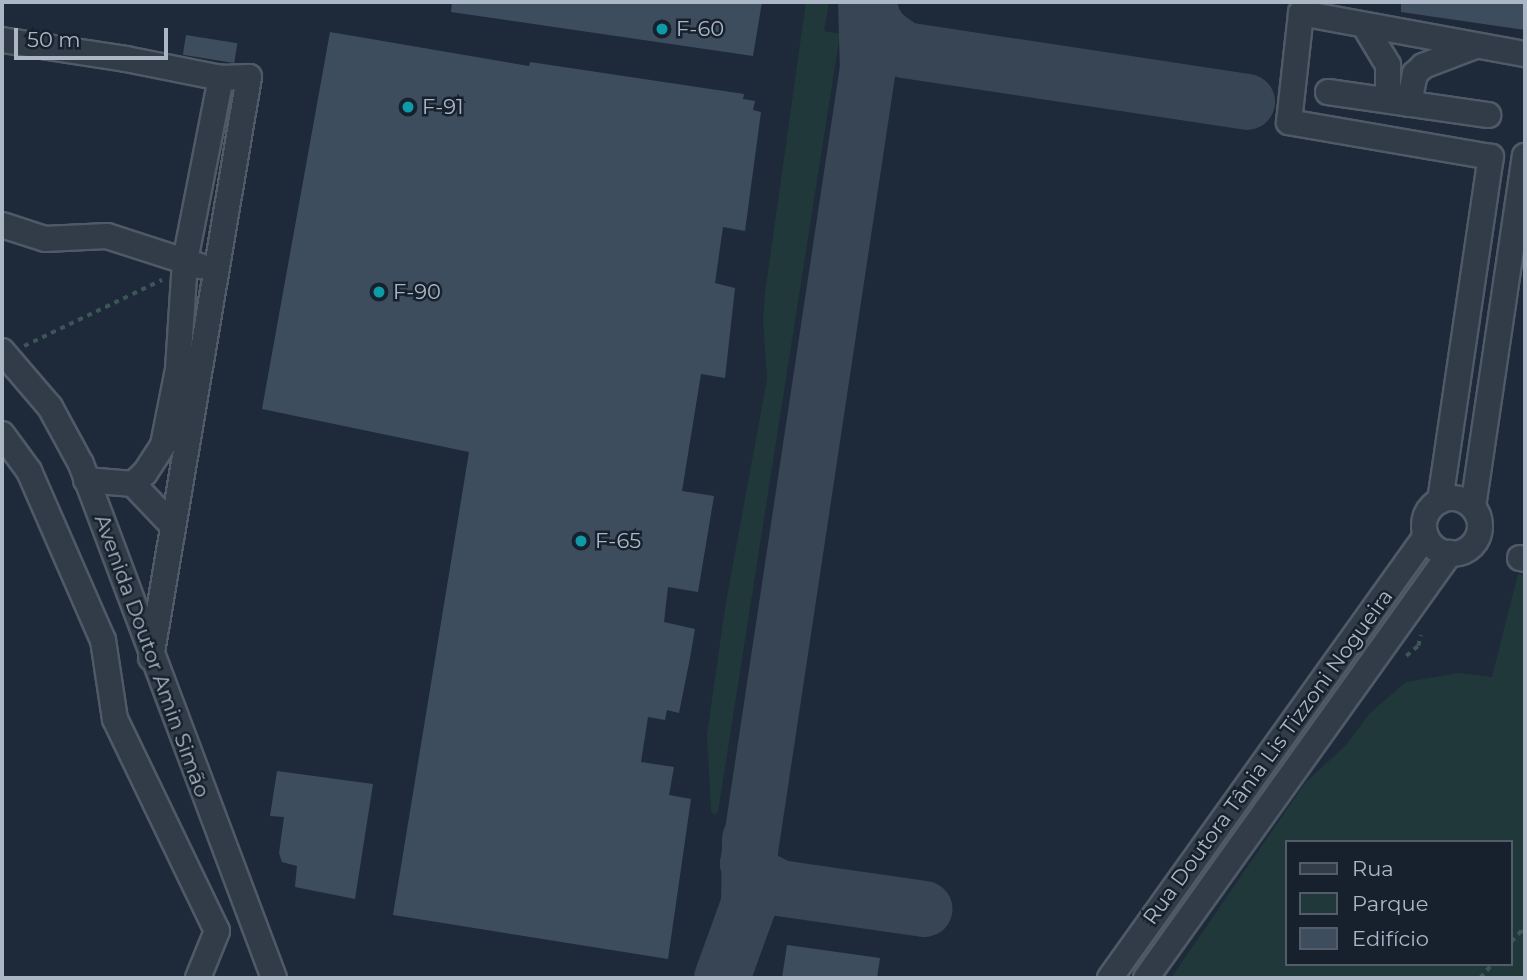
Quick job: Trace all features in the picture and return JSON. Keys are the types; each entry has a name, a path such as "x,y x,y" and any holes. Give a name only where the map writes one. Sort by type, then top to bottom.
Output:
{"street":[{"name":"Rua Doutora Tânia Lis Tizzoni Nogueira","path":"1110,978 1426,536 1428,512 1440,501 1491,157 1289,122 1301,13 1525,54"},
{"path":"1364,24 1388,65 1398,102"},
{"path":"2,40 126,59 221,78 249,77 151,658"},
{"path":"1398,102 1423,66 1479,45"},
{"path":"133,484 145,473 163,445 178,369 185,263 221,78"},
{"path":"1328,92 1488,115"},
{"name":"Rua Doutora Tânia Lis Tizzoni Nogueira","path":"1146,978 1450,553 1466,550 1477,538 1480,522 1473,507 1525,156"},
{"path":"2,225 46,239 107,236 216,272"},
{"name":"Avenida Doutor Amin Simão","path":"4,353 50,407 86,480 274,978"},
{"path":"2,434 29,471 103,640 115,719 217,931 198,978"},
{"path":"86,480 133,484 173,526"},
{"path":"1440,501 1458,498 1473,507"},
{"path":"1426,536 1435,548 1450,553"}],"path":[{"path":"4,353 156,284 185,263"}],"green space":[{"path":"806,2 829,2 824,31 840,34 718,812 714,815 711,811 707,734 726,602 767,379 763,320 765,293"},
{"path":"1518,574 1525,575 1525,978 1171,978 1305,783 1346,745 1370,713 1406,682 1459,673 1492,677"}],"building":[{"name":"F-60","path":"452,2 762,2 753,56 451,12"},
{"path":"1401,2 1525,2 1525,30 1401,12"},
{"name":"F-65","path":"330,32 529,66 530,62 744,94 743,99 755,101 753,110 761,112 745,231 723,227 715,283 735,288 725,378 701,374 682,491 714,496 698,592 668,587 664,622 695,629 690,658 679,713 667,710 665,720 648,717 641,762 674,767 669,795 691,799 668,959 393,915 469,452 262,409"},
{"path":"186,35 237,43 234,63 183,55"},
{"path":"277,771 373,784 355,899 295,887 297,866 282,862 279,853 284,817 270,816"},
{"path":"787,945 880,958 877,978 782,978"}],"taxiway":[{"path":"866,2 868,68 748,864 754,875 779,888 924,909"},
{"path":"869,4 873,20 882,34 904,50 1247,102"},
{"path":"722,978 749,904 750,839"}],"place":[{"name":"F-60","path":"662,29"},
{"name":"F-91","path":"408,107"},
{"name":"F-90","path":"379,292"},
{"name":"F-65","path":"581,541"}]}
